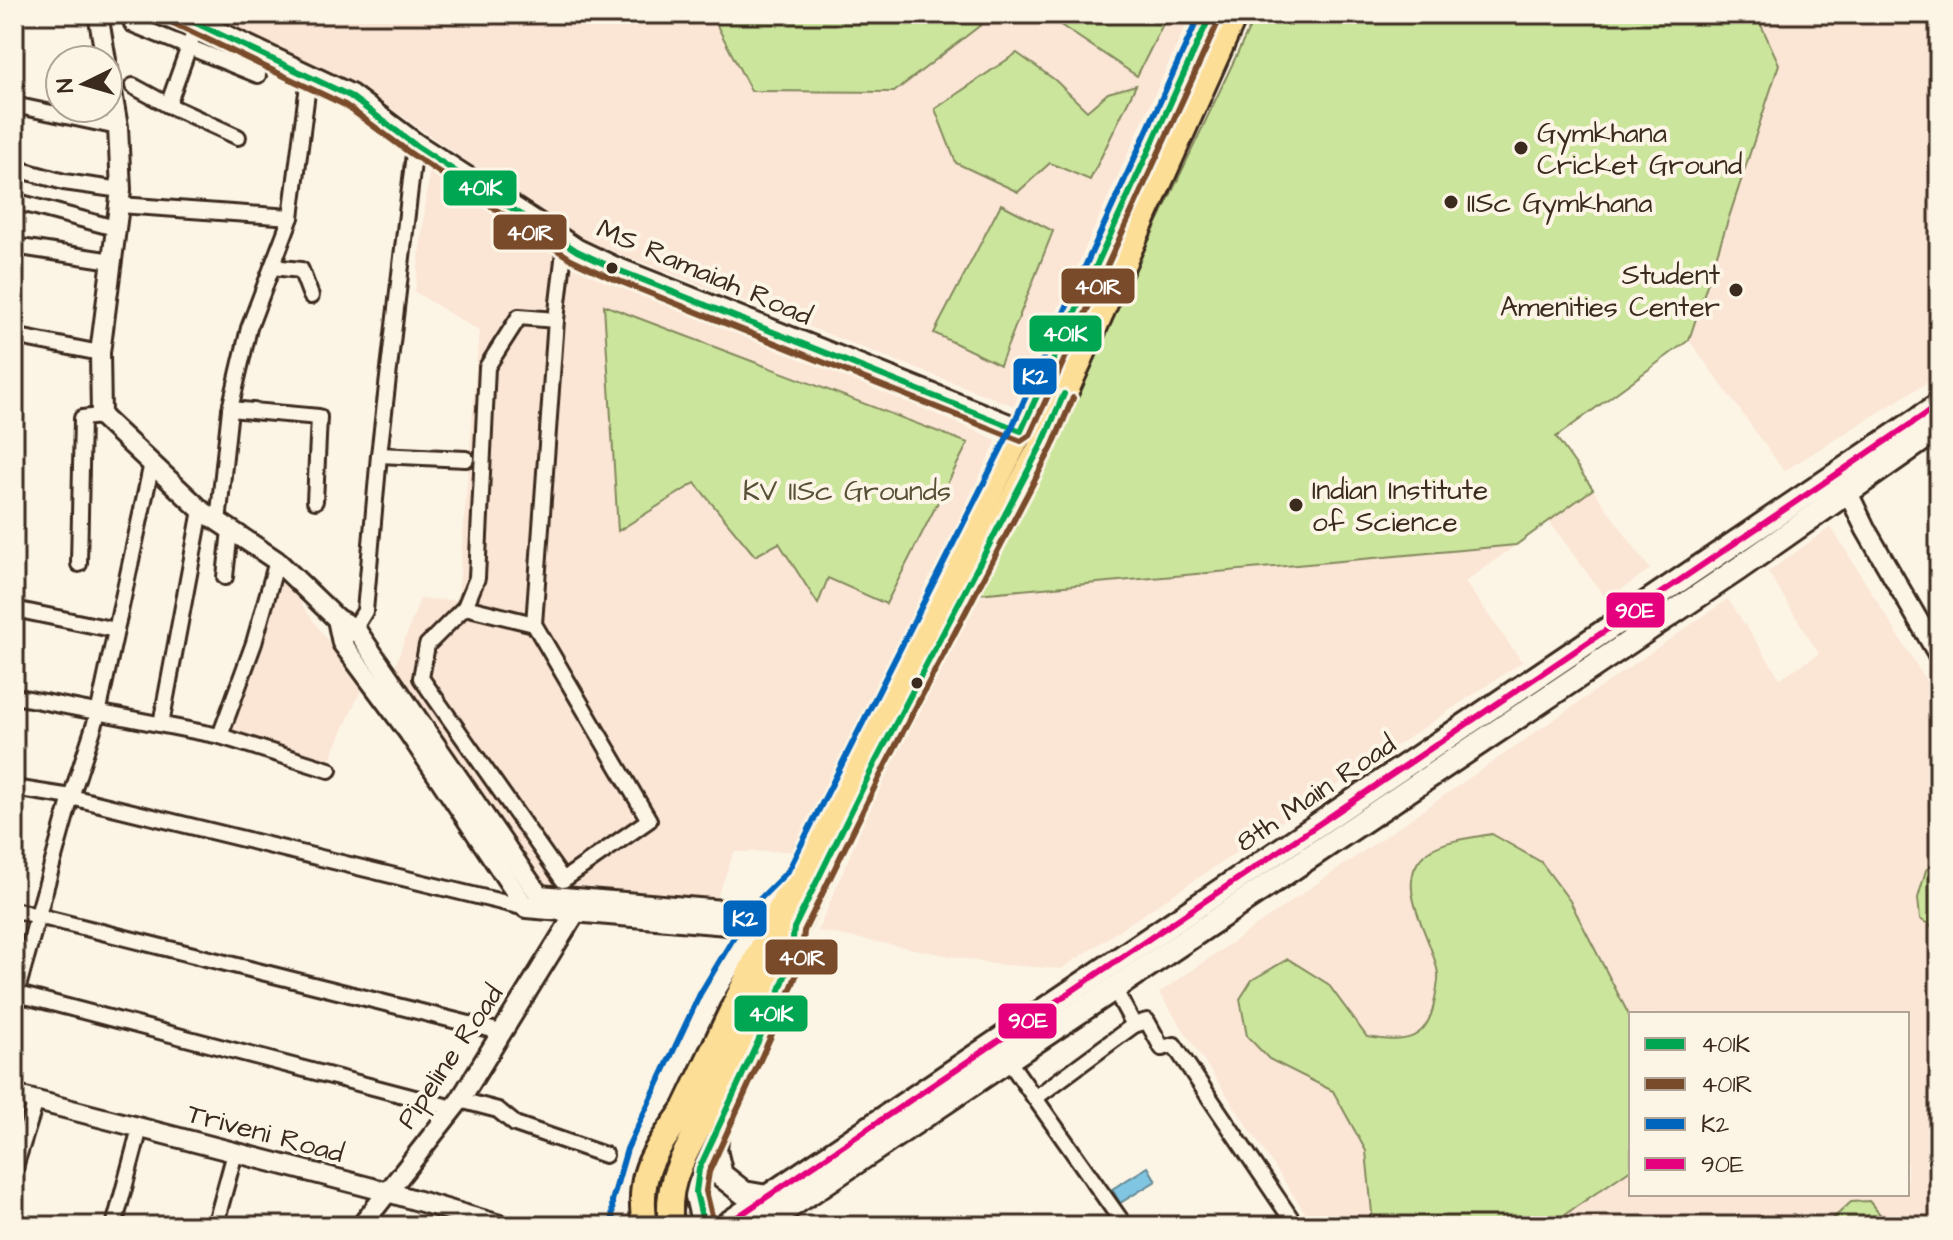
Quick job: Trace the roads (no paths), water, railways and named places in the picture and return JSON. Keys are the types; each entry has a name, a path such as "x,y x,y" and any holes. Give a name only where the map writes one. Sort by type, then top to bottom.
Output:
{"highway":[{"path":"645,1226 643,1184 649,1160 701,1120 796,877 1021,431 1211,14"},
{"path":"671,1226 672,1182 875,763 1043,442 1235,14"}],"main road":[{"name":"MS Ramaiah Road","path":"177,14 193,34 309,77 350,96 415,145 565,243 613,268 1021,431"},
{"name":"8th Main Road","path":"761,1226 956,1081 1008,1060 1732,560 1843,482 1939,405"},
{"name":"8th Main Road","path":"1843,482 1939,428"},
{"name":"8th Main Road","path":"724,1226 956,1081 1732,560"},
{"path":"623,1226 622,1203 636,1152 709,998 756,920 796,877"},
{"path":"701,1120 703,1154 696,1192 704,1226"},
{"path":"701,1120 715,1150 721,1175 744,1193 767,1197"},
{"path":"647,1131 703,1154"}],"street":[{"path":"98,14 103,44"},
{"path":"132,24 193,34 258,75"},
{"path":"168,105 193,34"},
{"path":"225,577 224,526 230,409 249,328 291,217 309,77"},
{"path":"133,86 238,137"},
{"path":"14,105 118,127"},
{"path":"117,124 120,198 100,353 101,416 201,510 277,561 337,619 355,628 532,902"},
{"path":"342,643 365,611 379,455 415,145"},
{"path":"14,168 120,198 291,217"},
{"path":"14,201 115,228"},
{"path":"556,320 519,317 487,367 477,578 465,607 427,645 421,678 563,880 649,820 534,624 556,320 565,243"},
{"path":"14,246 112,261"},
{"path":"272,267 301,270 311,296"},
{"path":"14,336 100,353"},
{"path":"230,409 319,417 315,501"},
{"path":"79,564 82,418 101,416"},
{"path":"379,455 466,459"},
{"path":"152,463 98,714 71,797 15,996 456,1104 498,1110 515,1124 605,1155"},
{"path":"1843,482 1866,530 1939,656"},
{"path":"161,724 201,510"},
{"path":"220,736 254,643 277,561"},
{"path":"465,607 534,624"},
{"path":"14,609 116,630"},
{"path":"337,619 342,643 532,902 756,920"},
{"path":"14,696 220,736 329,770"},
{"path":"14,788 71,797 576,912 756,920"},
{"path":"14,910 501,1032"},
{"name":"Pipeline Road","path":"361,1226 456,1104 576,912"},
{"path":"1114,988 1134,1025"},
{"path":"1035,1098 1134,1025 1147,1021 1162,1048 1174,1045 1294,1226"},
{"path":"1008,1060 1125,1226"},
{"name":"Triveni Road","path":"14,1095 388,1192 503,1226"},
{"path":"14,1170 36,1101"},
{"path":"114,1226 140,1128"},
{"path":"215,1226 235,1153"}],"water":[{"path":"1148,1167 1156,1181 1120,1203 1112,1189"}],"place":[{"name":"Gymkhana Cricket Ground","path":"1521,148"},
{"name":"IISc Gymkhana","path":"1451,202"},
{"name":"Student Amenities Center","path":"1736,290"},
{"name":"Indian Institute of Science","path":"1296,505"}],"park label":[{"name":"KV IISc Grounds","path":"847,490"}]}
